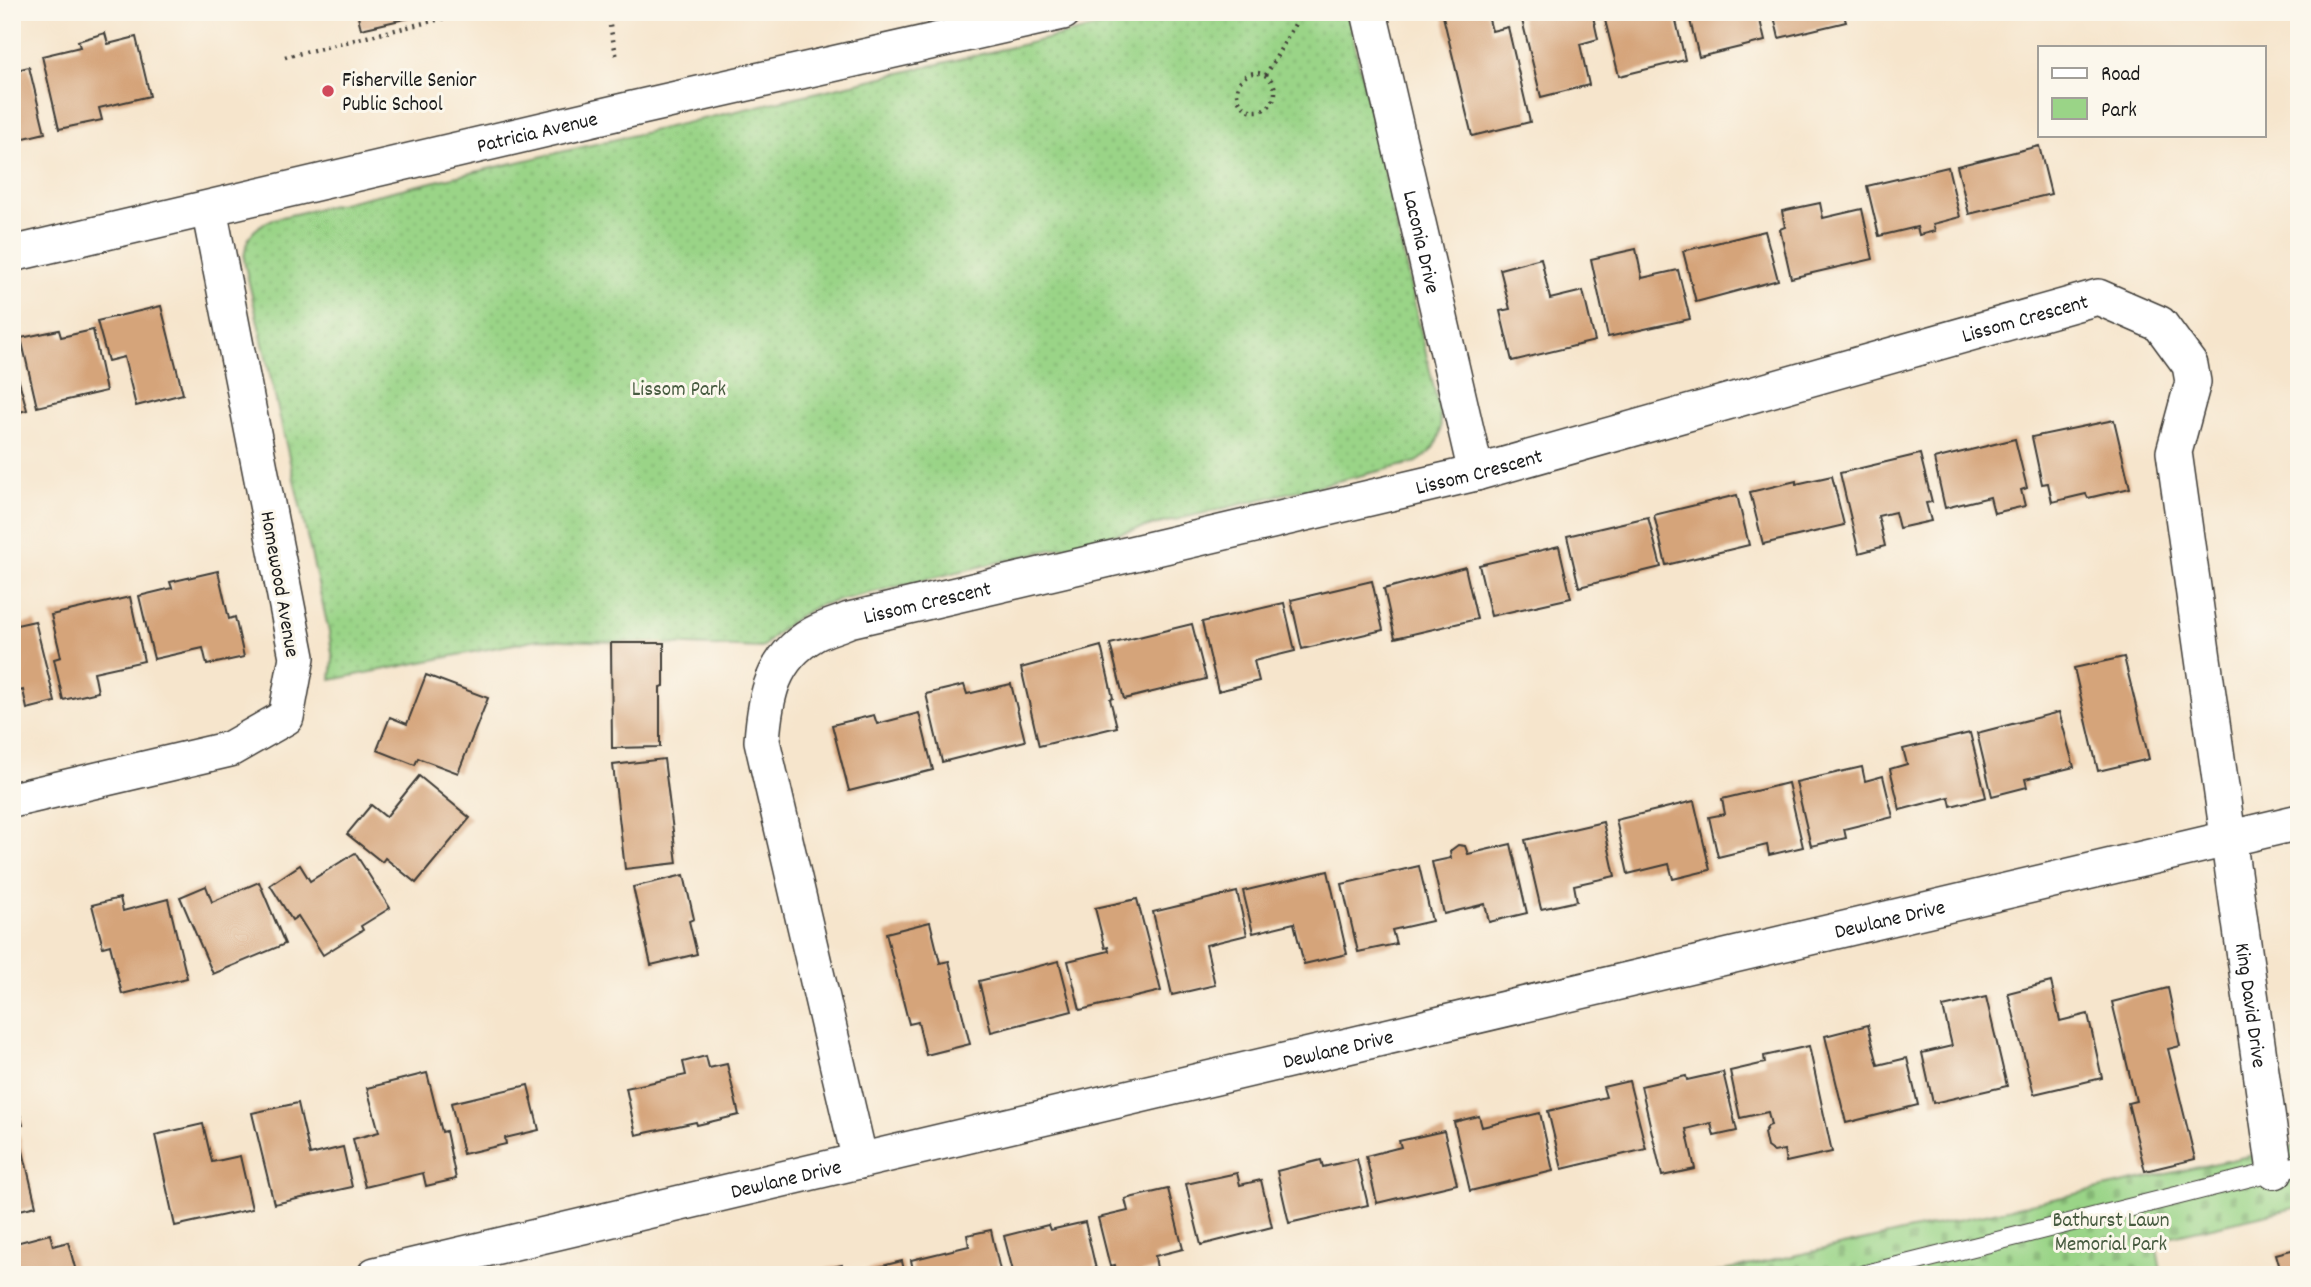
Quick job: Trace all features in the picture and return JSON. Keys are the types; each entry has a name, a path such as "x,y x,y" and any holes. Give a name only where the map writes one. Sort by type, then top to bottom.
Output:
{"street":[{"name":"Patricia Avenue","path":"12,254 628,110 1063,12"},
{"name":"Laconia Drive","path":"1369,12 1476,473"},
{"name":"Homewood Avenue","path":"12,800 230,749 286,717 297,657 209,209"},
{"name":"Lissom Crescent","path":"860,1161 762,741 766,695 775,674 790,653 813,634 849,620 1476,473 2098,297 2160,324 2190,365 2193,382 2174,452 2228,838"},
{"name":"Dewlane Drive","path":"375,1275 2299,822"},
{"name":"King David Drive","path":"2228,838 2287,1168"}],"lane":[{"path":"1862,1275 2287,1168"}],"path":[{"path":"285,57 469,12"},
{"path":"607,12 617,58"},
{"path":"1266,75 1302,12"},
{"path":"1255,72 1266,75 1276,91 1271,104 1259,111 1247,108 1238,98 1239,84 1248,74 1255,72"}],"green space":[{"name":"Lissom Park","path":"1162,12 1347,12 1440,414 1437,442 1424,457 1417,462 820,605 789,624 762,648 539,639 331,680 333,659 329,632 244,261 248,240 255,230 273,219"},
{"name":"Bathurst Lawn Memorial Park","path":"2299,1145 2299,1207 2155,1240 2162,1275 1706,1275"}],"building":[{"path":"357,12 431,12 431,13 361,29"},
{"path":"1442,12 1487,12 1492,31 1508,27 1530,122 1472,136"},
{"path":"1520,12 1592,12 1598,39 1580,44 1589,85 1541,97"},
{"path":"1603,12 1674,12 1685,60 1619,76"},
{"path":"1688,12 1758,12 1765,41 1699,57"},
{"path":"1773,12 1843,12 1846,22 1779,38"},
{"path":"105,33 108,44 136,37 150,96 99,108 102,120 59,129 42,56 80,47 78,41"},
{"path":"29,67 45,133 12,141 12,71"},
{"path":"2039,146 2051,194 1969,214 1957,166"},
{"path":"1948,167 1960,217 1933,224 1935,231 1919,235 1917,227 1879,236 1867,186"},
{"path":"1820,203 1823,218 1862,209 1873,259 1791,278 1780,229 1785,227 1782,211"},
{"path":"1765,231 1778,280 1696,302 1683,251"},
{"path":"1636,249 1642,278 1678,270 1690,319 1608,337 1591,259"},
{"path":"1541,258 1550,299 1583,291 1595,341 1512,361 1500,311 1510,309 1500,269"},
{"path":"161,306 183,394 136,406 124,357 108,361 97,321"},
{"path":"59,330 61,337 93,330 106,391 37,407 21,338"},
{"path":"12,356 27,410 12,414"},
{"path":"2114,420 2130,488 2088,498 2086,494 2052,502 2048,483 2042,484 2032,437"},
{"path":"2015,439 2027,488 2021,490 2025,506 1994,513 1990,497 1945,508 1934,459"},
{"path":"1920,454 1932,502 1926,503 1931,521 1899,528 1895,512 1878,516 1885,546 1859,553 1840,473"},
{"path":"1832,476 1844,525 1763,544 1750,492"},
{"path":"1737,495 1749,545 1666,565 1654,515"},
{"path":"1648,517 1661,567 1579,587 1567,536"},
{"path":"1559,546 1571,598 1491,616 1479,565"},
{"path":"1465,567 1477,619 1395,638 1384,589"},
{"path":"218,571 229,619 235,617 244,657 207,665 203,648 154,659 139,596 172,588 170,582"},
{"path":"1372,581 1383,630 1302,649 1291,600"},
{"path":"130,597 144,661 94,672 98,692 63,700 54,659 61,657 51,615"},
{"path":"1284,603 1295,651 1254,661 1259,681 1218,691 1202,622"},
{"path":"35,621 55,702 27,709 23,690 12,693 12,626"},
{"path":"1192,624 1206,679 1124,699 1110,644"},
{"path":"611,643 664,643 664,686 660,687 660,747 612,748"},
{"path":"1101,646 1117,727 1039,746 1021,668"},
{"path":"2124,657 2149,759 2098,771 2074,668"},
{"path":"426,675 488,698 458,773 418,758 415,765 377,750 390,717 407,724"},
{"path":"1011,684 1025,741 942,762 926,694 964,685 967,694"},
{"path":"2059,712 2074,767 2025,779 2027,787 1992,796 1977,733"},
{"path":"919,713 933,770 849,791 832,725 874,715 877,724"},
{"path":"1970,733 1986,797 1951,806 1949,797 1900,810 1890,769 1907,764 1903,749"},
{"path":"664,759 677,863 625,869 613,765"},
{"path":"1862,767 1865,781 1883,776 1893,817 1844,829 1846,838 1811,846 1796,782"},
{"path":"419,776 470,818 416,883 385,858 382,862 347,834 371,805 386,817"},
{"path":"1788,783 1803,847 1769,855 1767,845 1718,857 1709,817 1725,814 1722,799"},
{"path":"1694,801 1710,870 1673,879 1669,864 1628,874 1616,820"},
{"path":"1603,822 1615,876 1574,885 1577,901 1541,909 1525,840"},
{"path":"1511,844 1527,913 1489,922 1485,904 1444,914 1432,862 1451,858 1450,851 1458,845 1465,846 1468,854"},
{"path":"355,853 390,908 361,926 363,930 323,955 298,916 292,920 270,885 300,865 310,881"},
{"path":"1419,866 1432,921 1392,930 1396,944 1358,952 1342,884"},
{"path":"1328,871 1347,954 1304,964 1294,923 1253,933 1243,891"},
{"path":"684,875 694,919 689,921 697,954 651,965 633,887"},
{"path":"259,882 285,944 213,974 180,897 206,886 212,902"},
{"path":"1237,892 1247,935 1206,945 1215,985 1172,995 1153,912"},
{"path":"120,898 123,911 168,899 187,978 122,994 110,945 103,947 92,905"},
{"path":"1137,899 1161,991 1080,1010 1068,961 1109,951 1108,947 1105,948 1095,908"},
{"path":"930,922 940,963 949,961 970,1044 926,1055 918,1022 909,1024 886,933"},
{"path":"1059,961 1072,1011 991,1032 979,981"},
{"path":"2051,982 2060,1021 2088,1014 2102,1078 2034,1094 2008,993"},
{"path":"2168,988 2180,1046 2168,1049 2195,1159 2145,1171 2128,1103 2136,1101 2112,1002"},
{"path":"1986,997 2007,1086 1933,1103 1922,1053 1952,1046 1943,1007"},
{"path":"1868,1025 1878,1065 1907,1058 1918,1105 1846,1123 1825,1036"},
{"path":"1809,1046 1832,1152 1786,1162 1784,1150 1774,1152 1767,1147 1764,1133 1771,1125 1768,1112 1740,1118 1730,1071 1765,1063 1764,1056"},
{"path":"706,1056 709,1068 727,1064 739,1115 636,1135 626,1088 686,1075 683,1062"},
{"path":"1723,1072 1737,1131 1714,1136 1711,1123 1686,1129 1695,1169 1662,1176 1641,1086 1686,1076 1687,1080"},
{"path":"427,1073 442,1132 446,1131 456,1179 426,1186 423,1173 365,1187 353,1139 379,1132 367,1088"},
{"path":"1629,1081 1646,1149 1562,1169 1548,1111 1606,1097 1603,1087"},
{"path":"528,1085 539,1130 505,1138 506,1144 463,1154 451,1103"},
{"path":"12,1086 23,1125 12,1128"},
{"path":"298,1103 310,1155 343,1147 352,1187 274,1204 252,1113"},
{"path":"1540,1113 1553,1171 1470,1191 1454,1122 1479,1116 1482,1127"},
{"path":"203,1124 212,1162 240,1156 252,1209 175,1226 155,1135"},
{"path":"1444,1131 1457,1184 1377,1203 1366,1156 1401,1147 1399,1141"},
{"path":"19,1134 36,1206 12,1212 12,1135"},
{"path":"1357,1159 1368,1205 1289,1223 1277,1171 1321,1160 1323,1167"},
{"path":"1237,1173 1240,1185 1261,1180 1272,1227 1201,1245 1186,1184"},
{"path":"1168,1189 1183,1249 1155,1256 1157,1269 1132,1275 1117,1275 1115,1265 1110,1266 1098,1218 1128,1211 1125,1199"},
{"path":"1085,1222 1096,1269 1070,1275 1014,1275 1004,1236 1048,1225 1050,1230"},
{"path":"991,1230 1001,1275 914,1275 911,1260 969,1246 967,1235"},
{"path":"50,1234 53,1246 68,1242 77,1275 12,1275 12,1244"},
{"path":"2299,1248 2299,1275 2282,1275 2276,1254"},
{"path":"902,1261 905,1275 850,1275 850,1274"},
{"path":"842,1265 844,1275 817,1275 816,1271"}],"place":[{"name":"Fisherville Senior Public School","path":"328,91"}]}
